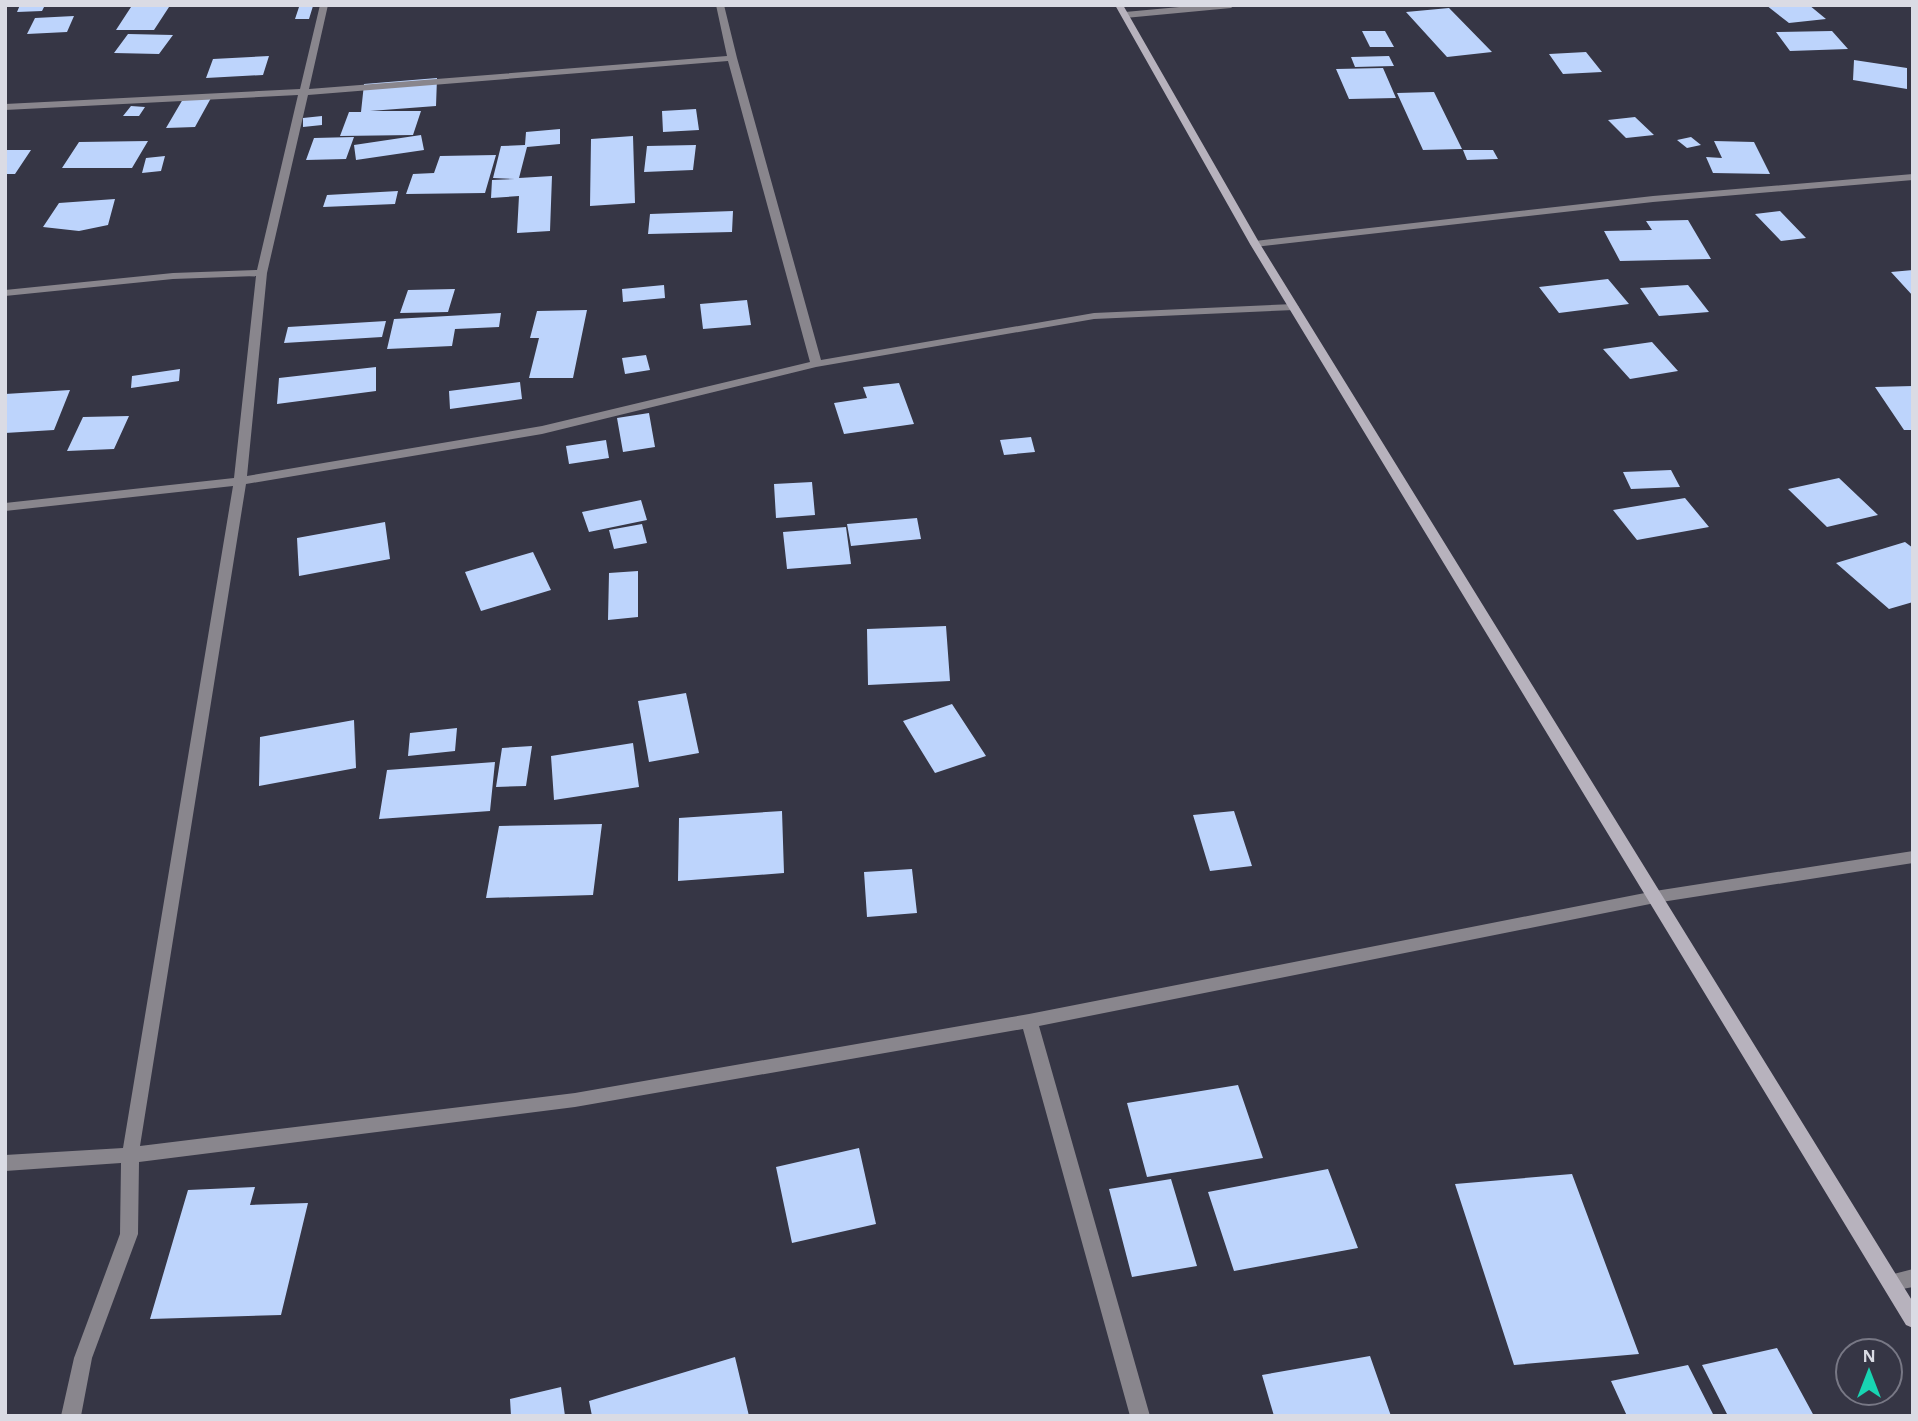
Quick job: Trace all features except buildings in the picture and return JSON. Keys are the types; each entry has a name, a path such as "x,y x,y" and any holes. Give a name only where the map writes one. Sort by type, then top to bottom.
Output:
{"main road":[{"path":"1122,10 1255,244 1913,1319"}],"street":[{"path":"71,1416 82,1358 129,1234 130,1156 240,481 262,273 324,5"},
{"path":"720,5 816,364"},
{"path":"1122,10 1231,5"},
{"path":"5,107 305,92 732,58"},
{"path":"1255,244 1612,204 1913,177"},
{"path":"5,293 173,276 262,273"},
{"path":"5,507 240,481 542,430 816,364 1094,316 1294,307"},
{"path":"5,1163 130,1156 575,1100 1029,1021 1655,897 1913,857"},
{"path":"1029,1021 1140,1416"},
{"path":"1892,1282 1913,1278"}]}
